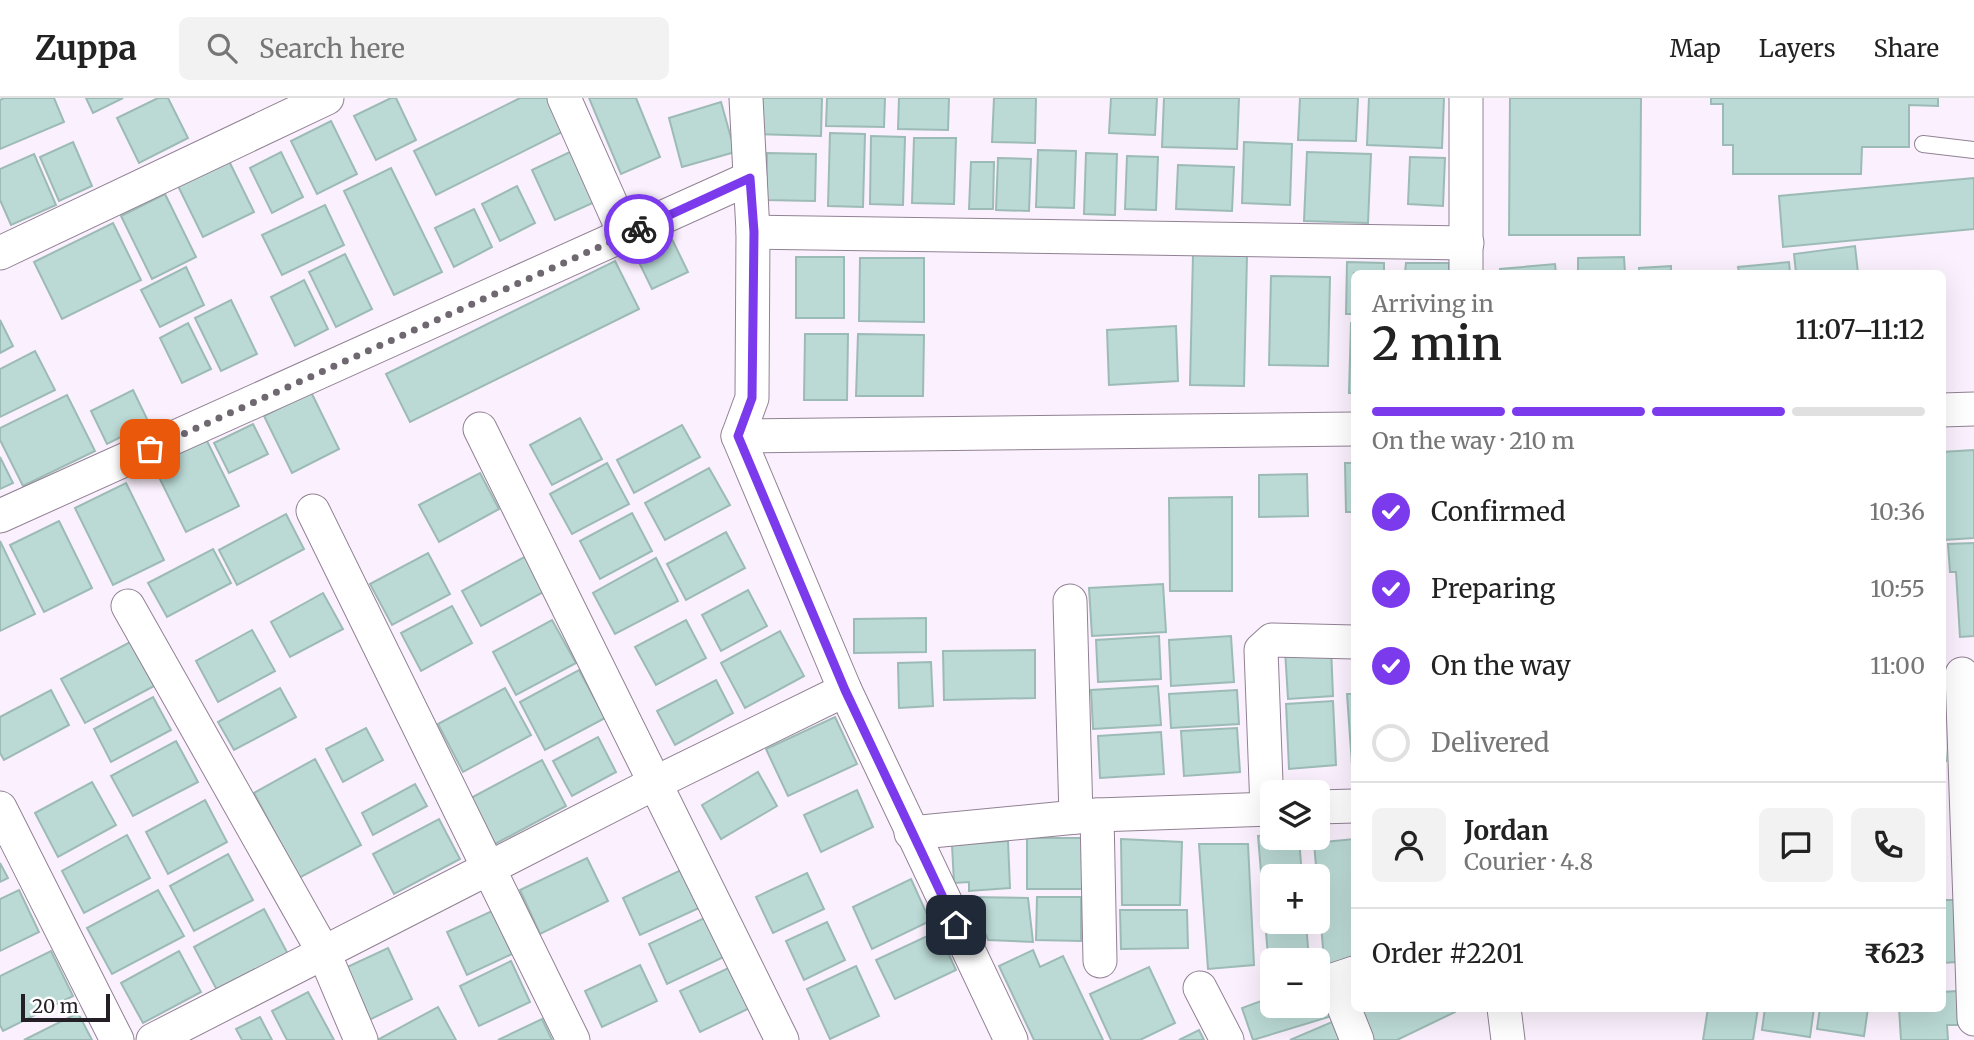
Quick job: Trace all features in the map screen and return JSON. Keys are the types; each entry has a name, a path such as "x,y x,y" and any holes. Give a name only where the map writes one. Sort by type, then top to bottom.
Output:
{"street":[{"path":"0,253 327,98"},
{"path":"564,98 625,235"},
{"path":"746,98 754,232 752,398 738,436 845,690 1011,1040"},
{"path":"754,232 1466,258 1466,98"},
{"path":"0,516 750,178"},
{"path":"1946,410 1974,409"},
{"path":"480,429 782,1040"},
{"path":"738,436 1351,429"},
{"path":"313,511 573,1040"},
{"path":"1070,601 1100,961"},
{"path":"128,606 324,953 361,1040"},
{"path":"1268,780 1261,650 1272,640 1351,642"},
{"path":"1960,674 1974,1019"},
{"path":"153,1040 655,783 845,690"},
{"path":"1330,807 1351,806"},
{"path":"0,808 117,1040"},
{"path":"911,833 1087,816 1260,809"},
{"path":"1351,973 1333,981 1357,1040"},
{"path":"1200,988 1227,1040"},
{"path":"1504,1012 1508,1040"}],"lane":[{"path":"1923,144 1974,150"}],"building":[{"path":"54,98 64,122 0,149 0,100"},
{"path":"86,98 123,98 93,113"},
{"path":"158,98 168,98 188,138 139,163 117,118"},
{"path":"396,98 416,140 376,160 354,116"},
{"path":"520,98 557,98 572,127 436,195 414,151"},
{"path":"589,98 636,98 660,157 621,174"},
{"path":"759,98 822,98 821,136 758,134"},
{"path":"827,98 885,98 884,127 826,126"},
{"path":"899,98 949,98 948,130 898,129"},
{"path":"994,98 1036,98 1035,143 992,142"},
{"path":"1111,98 1157,98 1155,135 1109,133"},
{"path":"1164,98 1239,98 1237,149 1162,147"},
{"path":"1300,98 1358,98 1356,141 1298,140"},
{"path":"1369,98 1444,98 1442,148 1367,145"},
{"path":"1510,98 1641,98 1640,235 1509,235"},
{"path":"1711,98 1938,98 1938,106 1909,105 1909,147 1862,147 1861,174 1733,174 1733,145 1723,145 1723,104 1711,104"},
{"path":"721,102 735,152 682,167 669,118"},
{"path":"331,121 357,174 317,194 291,141"},
{"path":"830,133 865,134 863,207 828,206"},
{"path":"871,136 905,137 903,205 870,204"},
{"path":"914,138 956,138 954,204 912,203"},
{"path":"73,142 92,186 59,201 40,157"},
{"path":"1244,142 1292,144 1290,205 1242,203"},
{"path":"574,150 597,201 555,220 532,170"},
{"path":"1038,150 1076,151 1074,208 1036,207"},
{"path":"281,152 303,197 272,213 250,168"},
{"path":"1307,152 1371,154 1368,223 1304,221"},
{"path":"767,153 816,154 815,201 766,200"},
{"path":"1086,153 1117,154 1115,215 1084,214"},
{"path":"34,154 56,205 11,225 0,200 0,169"},
{"path":"1127,156 1158,157 1156,210 1125,209"},
{"path":"227,157 254,212 203,237 176,182"},
{"path":"1410,157 1445,158 1443,206 1408,204"},
{"path":"998,158 1031,159 1029,211 996,210"},
{"path":"971,162 994,162 993,209 969,209"},
{"path":"1178,165 1234,167 1232,211 1176,209"},
{"path":"391,168 442,272 394,295 344,191"},
{"path":"1974,178 1974,229 1783,247 1779,196"},
{"path":"517,186 535,223 500,241 482,204"},
{"path":"165,194 196,257 152,279 121,216"},
{"path":"325,205 344,245 282,275 262,235"},
{"path":"474,209 492,247 454,267 435,228"},
{"path":"113,223 141,280 62,319 34,262"},
{"path":"668,231 688,272 652,289 632,248"},
{"path":"1855,246 1858,270 1796,270 1794,254"},
{"path":"345,254 372,309 336,327 309,272"},
{"path":"1193,254 1247,255 1244,386 1190,385"},
{"path":"796,257 844,257 844,318 796,318"},
{"path":"1624,257 1625,270 1578,270 1578,258"},
{"path":"860,258 924,258 924,322 859,321"},
{"path":"615,261 639,309 410,422 386,374"},
{"path":"1347,262 1384,263 1384,270 1351,270 1351,314 1346,314"},
{"path":"1789,262 1790,270 1738,270 1738,267"},
{"path":"1406,263 1449,263 1449,270 1405,270"},
{"path":"1555,264 1556,270 1500,270"},
{"path":"1671,266 1671,270 1639,270"},
{"path":"186,267 204,305 160,327 141,290"},
{"path":"1271,276 1330,277 1328,366 1269,365"},
{"path":"304,280 328,329 295,346 271,297"},
{"path":"231,300 257,354 221,371 195,318"},
{"path":"0,320 13,346 0,353"},
{"path":"188,323 211,369 182,383 160,338"},
{"path":"1351,323 1351,393 1349,393"},
{"path":"1176,326 1178,381 1109,385 1107,330"},
{"path":"805,334 848,334 847,400 804,400"},
{"path":"858,334 924,335 923,396 856,396"},
{"path":"35,351 55,390 0,417 0,369"},
{"path":"133,390 149,423 107,444 91,411"},
{"path":"311,392 339,449 292,473 264,416"},
{"path":"67,395 95,451 23,486 0,440 0,428"},
{"path":"580,418 602,459 552,485 530,445"},
{"path":"253,424 268,454 229,473 214,443"},
{"path":"682,425 700,457 634,493 617,460"},
{"path":"206,439 239,506 186,532 153,465"},
{"path":"1974,450 1974,538 1946,540 1946,452"},
{"path":"0,457 13,483 0,489"},
{"path":"607,463 629,504 572,534 550,494"},
{"path":"1345,463 1351,463 1351,512 1346,512"},
{"path":"709,468 730,505 665,540 645,503"},
{"path":"480,473 499,509 439,542 419,505"},
{"path":"1307,474 1308,516 1259,517 1259,475"},
{"path":"126,483 164,560 113,585 75,508"},
{"path":"1232,497 1232,591 1170,591 1169,498"},
{"path":"632,513 652,551 600,579 580,541"},
{"path":"286,514 304,549 237,585 219,550"},
{"path":"59,521 92,588 44,612 10,545"},
{"path":"726,532 745,568 686,600 667,564"},
{"path":"0,541 35,614 0,631"},
{"path":"1974,543 1974,636 1960,637 1956,572 1950,572 1948,544"},
{"path":"213,549 231,583 167,617 148,583"},
{"path":"428,553 450,594 392,625 370,584"},
{"path":"528,555 547,590 481,626 462,591"},
{"path":"656,558 678,601 615,634 593,593"},
{"path":"1163,584 1166,632 1092,636 1089,588"},
{"path":"748,590 767,626 721,651 702,615"},
{"path":"323,593 343,629 290,657 271,622"},
{"path":"452,606 472,643 421,671 401,633"},
{"path":"926,618 926,652 854,653 854,619"},
{"path":"552,620 576,663 516,695 493,652"},
{"path":"686,620 706,658 656,685 635,647"},
{"path":"252,630 275,671 218,702 196,661"},
{"path":"780,631 804,676 745,708 721,663"},
{"path":"1159,636 1161,679 1098,682 1096,640"},
{"path":"1231,636 1234,682 1171,686 1169,640"},
{"path":"130,642 154,686 85,723 61,679"},
{"path":"1331,647 1333,696 1288,699 1285,650"},
{"path":"1035,650 1035,698 944,700 943,651"},
{"path":"931,662 933,706 899,708 898,663"},
{"path":"579,670 605,718 545,750 520,702"},
{"path":"716,680 733,713 675,745 657,711"},
{"path":"1158,686 1161,725 1093,729 1091,690"},
{"path":"280,688 296,717 234,750 218,722"},
{"path":"505,688 531,735 463,772 438,724"},
{"path":"51,690 69,725 4,760 0,753 0,717"},
{"path":"1237,690 1239,724 1171,728 1169,694"},
{"path":"1347,694 1351,694 1351,751"},
{"path":"153,697 171,730 111,762 94,729"},
{"path":"1333,701 1336,765 1289,769 1286,704"},
{"path":"835,717 857,764 788,796 766,749"},
{"path":"366,728 383,760 343,782 326,749"},
{"path":"1237,728 1240,772 1184,776 1181,731"},
{"path":"1161,732 1164,774 1100,778 1098,736"},
{"path":"598,737 616,772 572,796 553,761"},
{"path":"176,741 198,782 133,816 111,776"},
{"path":"315,759 361,845 299,878 254,793"},
{"path":"542,760 566,806 495,844 471,798"},
{"path":"758,772 777,806 721,839 702,805"},
{"path":"92,782 116,825 58,857 35,813"},
{"path":"415,784 427,806 373,835 362,813"},
{"path":"857,790 873,827 821,852 804,815"},
{"path":"205,800 227,842 168,874 146,832"},
{"path":"439,819 460,859 394,894 373,854"},
{"path":"127,835 150,878 84,913 62,871"},
{"path":"1258,836 1260,850 1300,850 1301,864 1260,864"},
{"path":"1027,838 1083,838 1083,889 1027,889"},
{"path":"1121,839 1182,842 1180,905 1122,905"},
{"path":"1351,839 1351,969 1330,971 1330,948 1323,948 1322,934 1330,934 1330,864 1316,864 1315,850 1330,850 1330,841"},
{"path":"1008,841 1010,888 969,891 969,882 954,883 952,845"},
{"path":"1199,844 1248,844 1254,965 1208,969"},
{"path":"228,854 253,900 194,931 170,886"},
{"path":"587,858 608,901 540,934 520,890"},
{"path":"0,863 8,878 0,882"},
{"path":"681,870 699,908 640,935 623,898"},
{"path":"807,873 824,909 773,933 756,897"},
{"path":"911,879 930,921 872,949 853,907"},
{"path":"19,890 39,932 0,951 0,899"},
{"path":"158,890 184,936 112,974 87,928"},
{"path":"970,897 1028,898 1033,942 988,940"},
{"path":"1037,897 1081,897 1081,941 1036,940"},
{"path":"1946,900 1954,900 1957,962 1946,963"},
{"path":"264,909 288,954 218,992 194,947"},
{"path":"1120,910 1187,910 1188,948 1121,949"},
{"path":"492,911 512,954 467,975 447,932"},
{"path":"713,914 732,953 667,984 649,944"},
{"path":"827,922 845,960 804,980 786,941"},
{"path":"938,931 956,970 895,999 876,960"},
{"path":"1266,934 1307,934 1308,948 1267,948"},
{"path":"388,948 412,999 367,1021 343,969"},
{"path":"1033,950 1040,967 1063,956 1103,1040 1034,1040 999,966"},
{"path":"51,951 73,996 3,1031 0,1025 0,976"},
{"path":"179,951 201,992 143,1023 121,983"},
{"path":"511,961 530,1002 479,1026 460,986"},
{"path":"739,963 758,1004 700,1032 680,991"},
{"path":"640,965 657,1001 602,1027 585,991"},
{"path":"856,966 879,1016 830,1039 807,989"},
{"path":"1149,967 1175,1023 1140,1040 1111,1040 1090,994"},
{"path":"1957,991 1958,1025 1947,1025 1948,1040 1901,1040 1899,1012 1946,1012 1946,992"},
{"path":"308,992 334,1040 287,1040 272,1011"},
{"path":"1260,1001 1260,1018 1325,1018 1253,1040 1242,1008"},
{"path":"438,1007 456,1040 379,1040 379,1039"},
{"path":"1356,1012 1455,1012 1397,1040 1367,1040"},
{"path":"1707,1012 1757,1012 1753,1040 1703,1040"},
{"path":"1764,1012 1813,1012 1810,1037 1762,1030"},
{"path":"1819,1012 1867,1012 1864,1036 1817,1029"},
{"path":"78,1013 92,1040 24,1040"},
{"path":"260,1017 272,1040 242,1040 236,1029"},
{"path":"542,1019 552,1040 498,1040"},
{"path":"1339,1019 1348,1040 1290,1040"},
{"path":"1199,1030 1204,1040 1179,1040"}],"way so far":[{"path":"150,449 639,229"}],"route":[{"path":"639,229 750,178 754,232 752,398 738,436 845,690 956,925"}]}
